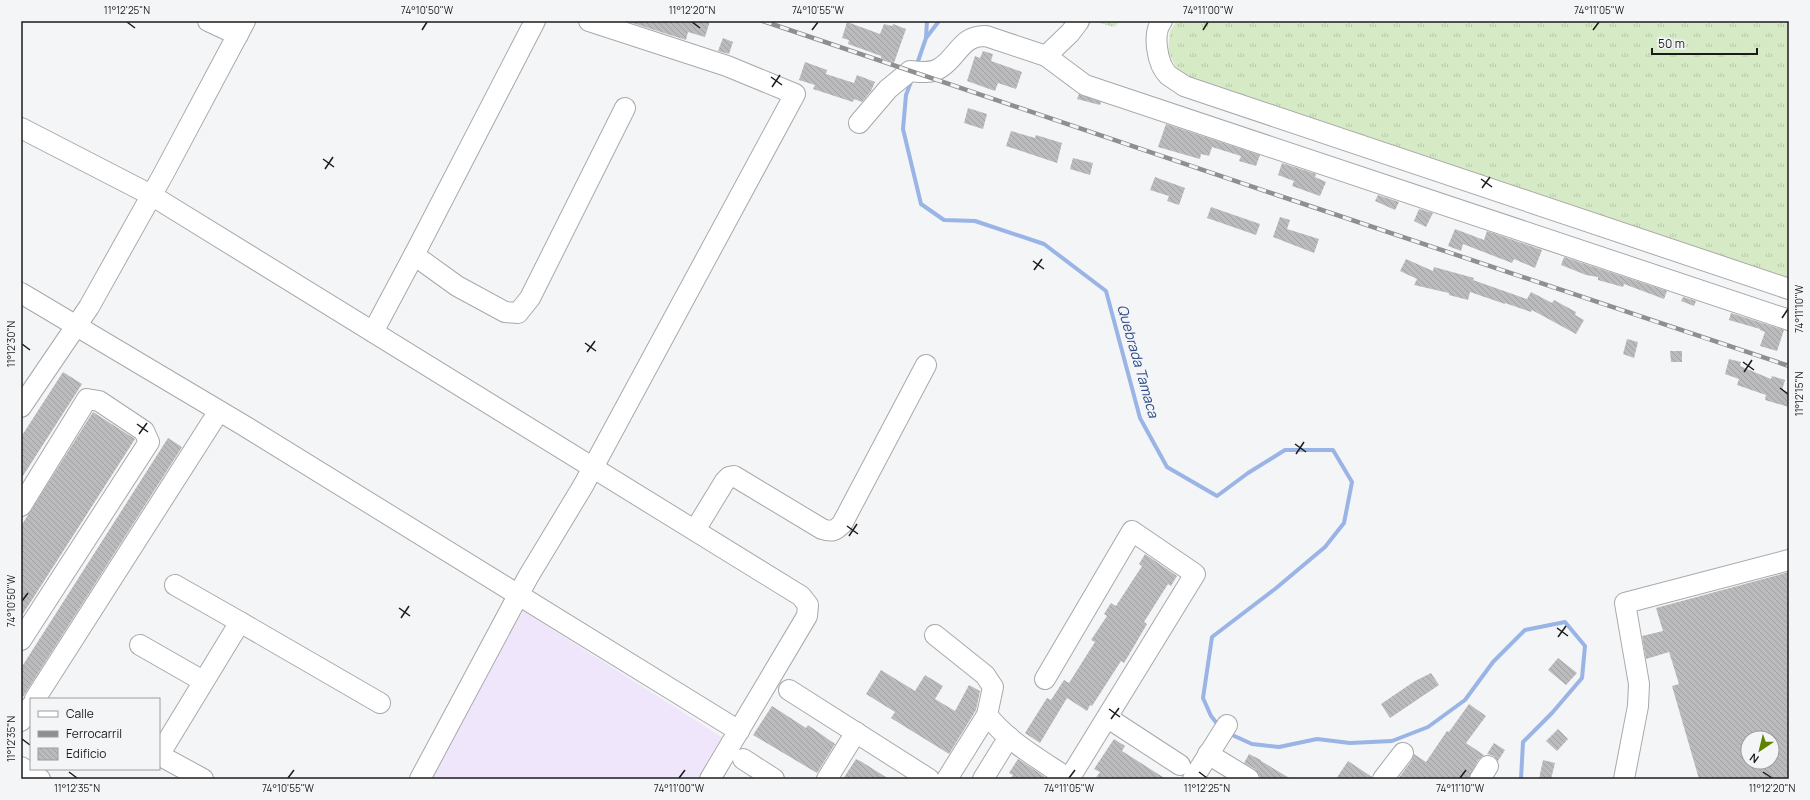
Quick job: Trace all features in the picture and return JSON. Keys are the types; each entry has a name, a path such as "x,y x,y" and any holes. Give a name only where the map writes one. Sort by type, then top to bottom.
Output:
{"street":[{"path":"21,407 78,326 241,28 208,21"},
{"path":"374,332 535,21"},
{"path":"429,776 519,595 593,467 795,94 727,66 589,21"},
{"path":"1046,56 1079,21"},
{"path":"1162,21 1158,26 1156,48 1160,62 1168,74 1184,86 1789,290"},
{"path":"859,123 897,80 910,71 927,72 940,68 970,38 986,36 1046,56 1085,85 1789,320"},
{"path":"414,255 457,286 505,312 518,313 530,298 625,108"},
{"path":"21,128 151,195 801,596 808,605 807,616 710,779"},
{"path":"21,293 219,411 739,731"},
{"path":"695,530 725,481 729,477 734,476 822,529 830,531 836,530 842,524 926,365"},
{"path":"21,506 87,399 99,401 144,431 149,442 21,640"},
{"path":"36,698 219,411"},
{"path":"997,726 1069,779 1108,718 1195,574 1132,531 1045,678"},
{"path":"1624,779 1638,706 1639,684 1625,603 1789,560"},
{"path":"175,585 380,703"},
{"path":"160,753 240,622"},
{"path":"935,635 985,675 993,687 997,726 983,779"},
{"path":"140,645 203,681"},
{"path":"789,690 929,779"},
{"path":"21,721 30,708"},
{"path":"1108,718 1187,772 1208,754 1227,725"},
{"path":"947,779 997,726"},
{"path":"962,779 997,726"},
{"path":"827,779 856,732"},
{"path":"1384,779 1403,753"},
{"path":"1208,754 1249,779"},
{"path":"160,756 203,779"},
{"path":"743,759 774,779"},
{"path":"21,768 40,779"}],"shaded area":[{"path":"523,611 722,737 697,779 425,779"}],"green space":[{"path":"1093,21 1121,21 1114,27"},
{"path":"1177,21 1789,21 1789,282 1200,84 1179,73 1168,52 1170,31"}],"building":[{"path":"626,21 710,21 705,37 688,32 686,40"},
{"path":"847,22 880,34 884,24 892,26 893,24 906,29 894,63 881,58 881,56 848,44 849,40 842,38"},
{"path":"723,38 733,42 729,54 718,51"},
{"path":"983,51 993,54 991,61 1022,72 1016,89 998,83 995,91 967,81 975,56 980,58"},
{"path":"805,62 827,70 826,74 854,83 857,75 875,82 871,91 862,102 854,99 853,102 813,89 815,85 799,80"},
{"path":"1079,94 1101,102 1100,105 1077,99"},
{"path":"968,108 987,114 983,129 964,123"},
{"path":"1166,124 1260,155 1256,166 1239,161 1241,156 1212,147 1209,156 1201,154 1200,159 1158,147"},
{"path":"1011,131 1035,138 1036,135 1062,143 1057,163 1006,146"},
{"path":"1073,158 1093,163 1090,175 1070,169"},
{"path":"1282,163 1316,174 1315,177 1326,182 1320,196 1292,186 1294,181 1278,175"},
{"path":"1155,177 1185,188 1179,205 1167,201 1169,196 1150,190"},
{"path":"1378,195 1399,202 1395,210 1375,201"},
{"path":"1211,207 1260,224 1256,235 1207,218"},
{"path":"1419,209 1433,213 1426,227 1414,221"},
{"path":"1280,217 1290,220 1287,229 1319,239 1314,253 1273,237"},
{"path":"1455,229 1484,240 1487,231 1542,250 1535,268 1514,259 1512,263 1463,244 1461,251 1448,246"},
{"path":"1564,257 1667,291 1664,299 1624,284 1623,287 1598,280 1598,277 1586,275 1561,265"},
{"path":"1406,259 1433,271 1434,267 1474,278 1473,280 1527,299 1531,292 1552,303 1554,300 1576,312 1575,315 1584,320 1576,334 1532,310 1531,312 1470,292 1468,300 1449,295 1449,293 1414,285 1417,279 1400,271"},
{"path":"1683,297 1696,301 1694,306 1681,301"},
{"path":"1731,313 1784,330 1777,351 1760,346 1765,332 1760,329 1729,320"},
{"path":"1627,339 1638,342 1634,358 1623,354"},
{"path":"1670,351 1682,351 1682,362 1671,362"},
{"path":"1729,359 1741,362 1740,366 1771,379 1772,376 1785,380 1782,390 1789,393 1789,407 1765,400 1766,395 1737,385 1739,379 1725,374"},
{"path":"63,372 82,384 21,479 21,437"},
{"path":"93,412 135,439 21,617 21,526"},
{"path":"168,438 182,447 21,700 21,668"},
{"path":"1145,554 1177,576 1171,586 1168,584 1144,622 1147,624 1124,663 1121,661 1092,706 1090,705 1087,711 1067,698 1040,743 1025,733 1047,698 1051,700 1064,680 1069,683 1095,642 1091,640 1107,616 1104,614 1111,603 1116,606 1142,566 1139,564"},
{"path":"1789,572 1789,779 1699,779 1672,686 1679,684 1669,652 1646,659 1642,636 1663,631 1656,608"},
{"path":"1558,658 1577,673 1566,685 1548,670"},
{"path":"881,670 915,691 925,675 943,686 935,699 955,711 969,685 980,691 976,710 949,754 891,718 895,712 866,694"},
{"path":"1431,673 1439,685 1390,718 1381,704 1415,681"},
{"path":"1469,704 1486,716 1466,743 1484,755 1478,760 1469,779 1398,779 1412,760 1414,754 1426,762 1447,731 1449,732"},
{"path":"772,706 806,728 808,725 835,744 817,773 753,735"},
{"path":"1558,729 1568,739 1557,751 1546,741"},
{"path":"1114,739 1125,746 1122,751 1166,779 1095,779 1100,772 1094,769"},
{"path":"1494,743 1505,750 1498,761 1494,756 1487,754"},
{"path":"1249,754 1291,779 1260,779 1259,774 1255,769 1244,763"},
{"path":"856,759 862,762 889,779 843,779"},
{"path":"1018,759 1048,779 1010,779 1013,775 1009,773"},
{"path":"1543,760 1555,763 1551,779 1539,779"},
{"path":"1348,761 1372,777 1372,779 1336,779"}],"waterway":[{"path":"926,37 927,21"},
{"name":"Quebrada Tamaca","path":"916,67 926,38 939,21"},
{"name":"Quebrada Tamaca","path":"912,79 906,95 903,129 921,204 944,220 975,221 1044,244 1106,291 1140,418 1167,467 1217,496 1248,473 1285,450 1333,450 1352,482 1344,523 1325,547 1275,589 1212,637 1203,698 1211,716 1219,726"},
{"name":"Quebrada Tamaca","path":"1230,734 1252,744 1279,747 1317,739 1350,743 1392,741 1428,727 1465,700 1493,662 1525,630 1565,622 1585,646 1582,678 1552,713 1523,742 1521,779"}],"railway":[{"path":"763,21 1789,366"}]}
